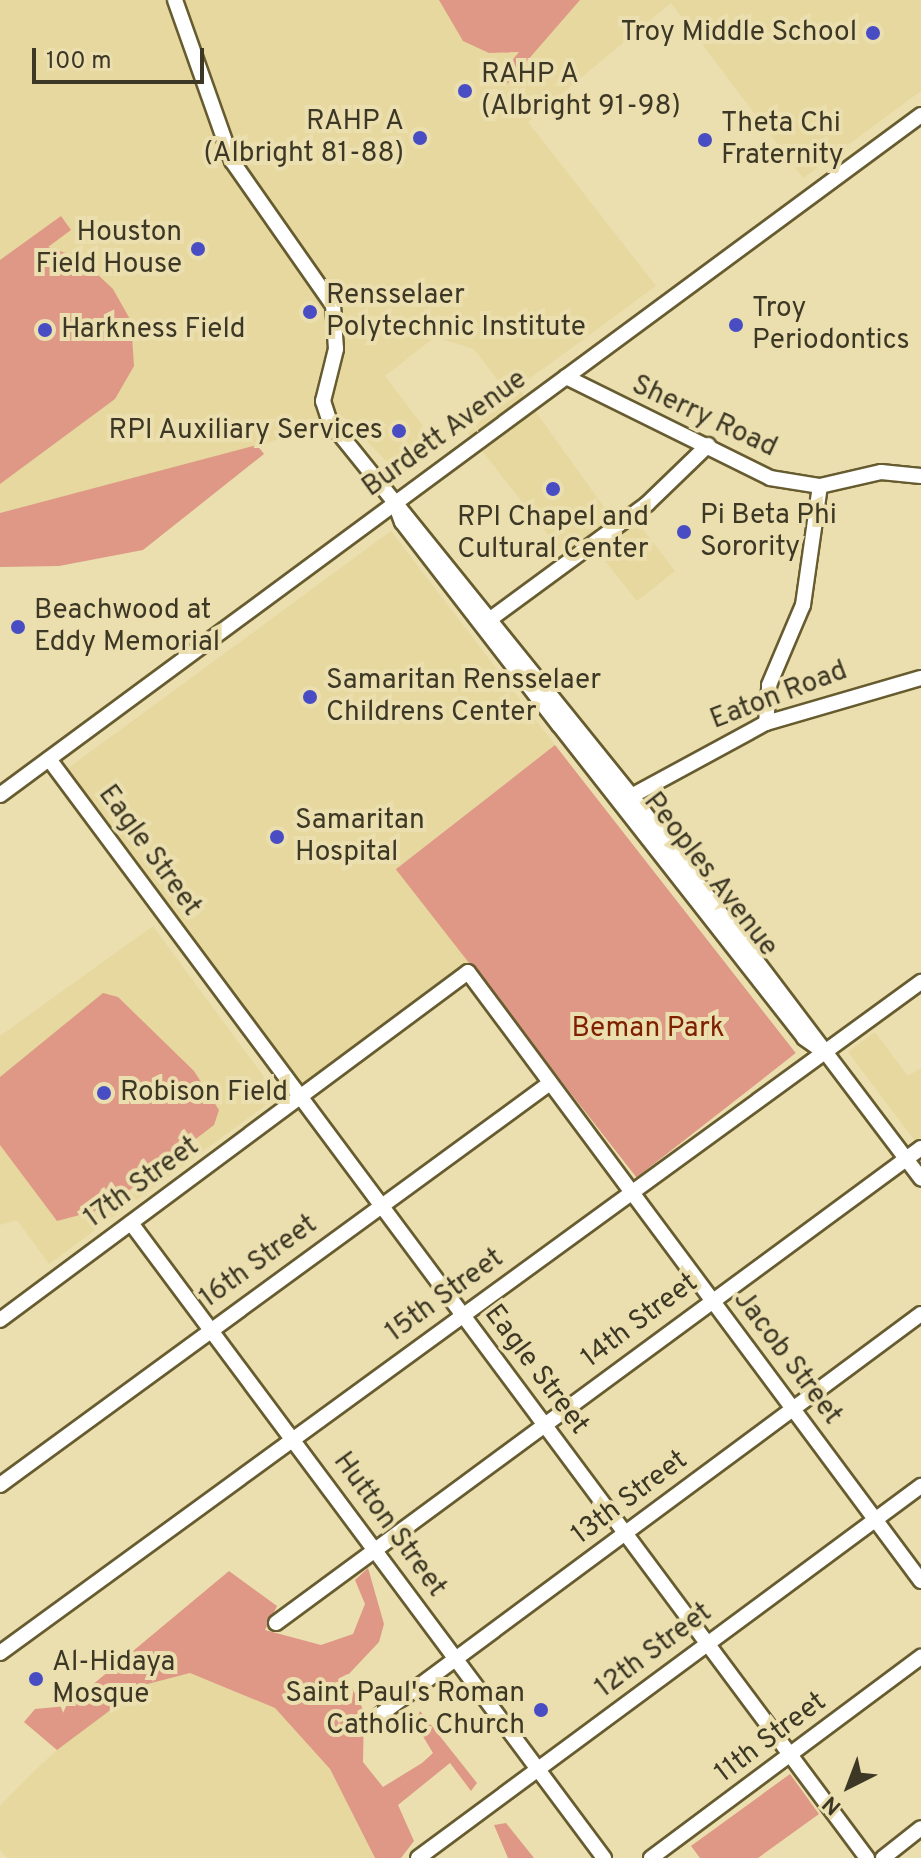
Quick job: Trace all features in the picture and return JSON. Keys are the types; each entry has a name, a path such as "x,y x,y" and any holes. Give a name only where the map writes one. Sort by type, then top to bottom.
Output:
{"street":[{"name":"Peoples Avenue","path":"177,6 232,161 333,305 336,349 325,412 921,1179"},
{"name":"Burdett Avenue","path":"0,795 920,118"},
{"name":"Sherry Road","path":"566,377 770,478 820,486 881,472 921,476"},
{"path":"486,622 647,504 708,445"},
{"path":"766,723 769,685 803,605 820,486"},
{"name":"Eaton Road","path":"626,798 766,723 921,678"},
{"name":"Eagle Street","path":"49,759 299,1100 867,1858"},
{"name":"17th Street","path":"0,1320 468,972"},
{"name":"Jacob Street","path":"468,972 921,1581"},
{"name":"15th Street","path":"0,1653 921,982"},
{"name":"16th Street","path":"0,1485 550,1083"},
{"name":"14th Street","path":"276,1623 921,1148"},
{"name":"Hutton Street","path":"131,1223 604,1858"},
{"name":"13th Street","path":"369,1723 921,1314"},
{"name":"12th Street","path":"418,1858 921,1486"},
{"name":"11th Street","path":"651,1858 921,1657"},
{"path":"883,1858 921,1828"}],"shaded area":[{"name":"Rensselaer Polytechnic Institute","path":"0,0 921,0 921,91 803,178 671,3 528,122 656,286 518,387 614,521 628,510 675,571 637,601 597,551 574,568 468,433 508,394 474,349 435,337 385,376 438,446 399,474 340,414 268,443 0,513"},
{"name":"Samaritan Hospital","path":"391,531 555,745 397,868 475,971 307,1099 67,769"},
{"path":"153,926 278,1096 49,1264 17,1220 0,1225 0,1036"},
{"path":"875,1032 908,1076 921,1068 921,1149 848,1052"},
{"path":"190,1673 275,1708 330,1769 375,1858 7,1858 0,1850 0,1806 28,1777 89,1720 145,1685"}],"green space":[{"path":"439,0 580,0 507,84 499,76 519,52 489,53 463,41"},
{"path":"61,216 71,230 48,247 80,258 113,289 131,321 134,366 115,399 0,484 0,260"},
{"path":"257,445 264,454 143,550 59,566 0,567 0,513"},
{"name":"Beman Park","path":"555,745 796,1053 637,1177 396,869"},
{"name":"Robison Field","path":"103,993 118,997 194,1071 219,1110 214,1125 106,1208 57,1221 0,1145 0,1077"},
{"path":"368,1568 384,1624 379,1642 346,1677 364,1711 363,1762 383,1787 422,1763 433,1753 415,1723 420,1711 477,1783 471,1791 450,1763 398,1805 414,1841 401,1858 375,1858 330,1769 275,1708 190,1673 144,1685 57,1750 24,1722 35,1709 67,1706 229,1571 277,1606 265,1630 321,1645 353,1634 365,1604 355,1580"},
{"path":"790,1774 819,1814 758,1858 700,1858 691,1846"},
{"path":"506,1823 534,1858 508,1858 494,1825"}],"place":[{"name":"Troy Middle School","path":"873,33"},
{"name":"RAHP A (Albright 91-98)","path":"465,91"},
{"name":"RAHP A (Albright 81-88)","path":"420,138"},
{"name":"Theta Chi Fraternity","path":"705,140"},
{"name":"Houston Field House","path":"198,249"},
{"name":"Rensselaer Polytechnic Institute","path":"310,312"},
{"name":"Troy Periodontics","path":"736,325"},
{"name":"Harkness Field","path":"45,330"},
{"name":"RPI Auxiliary Services","path":"399,431"},
{"name":"RPI Chapel and Cultural Center","path":"553,489"},
{"name":"Pi Beta Phi Sorority","path":"684,532"},
{"name":"Beachwood at Eddy Memorial","path":"18,627"},
{"name":"Samaritan Rensselaer Childrens Center","path":"310,697"},
{"name":"Samaritan Hospital","path":"277,837"},
{"name":"Robison Field","path":"104,1093"},
{"name":"Al-Hidaya Mosque","path":"36,1679"},
{"name":"Saint Paul's Roman Catholic Church","path":"541,1710"}]}
